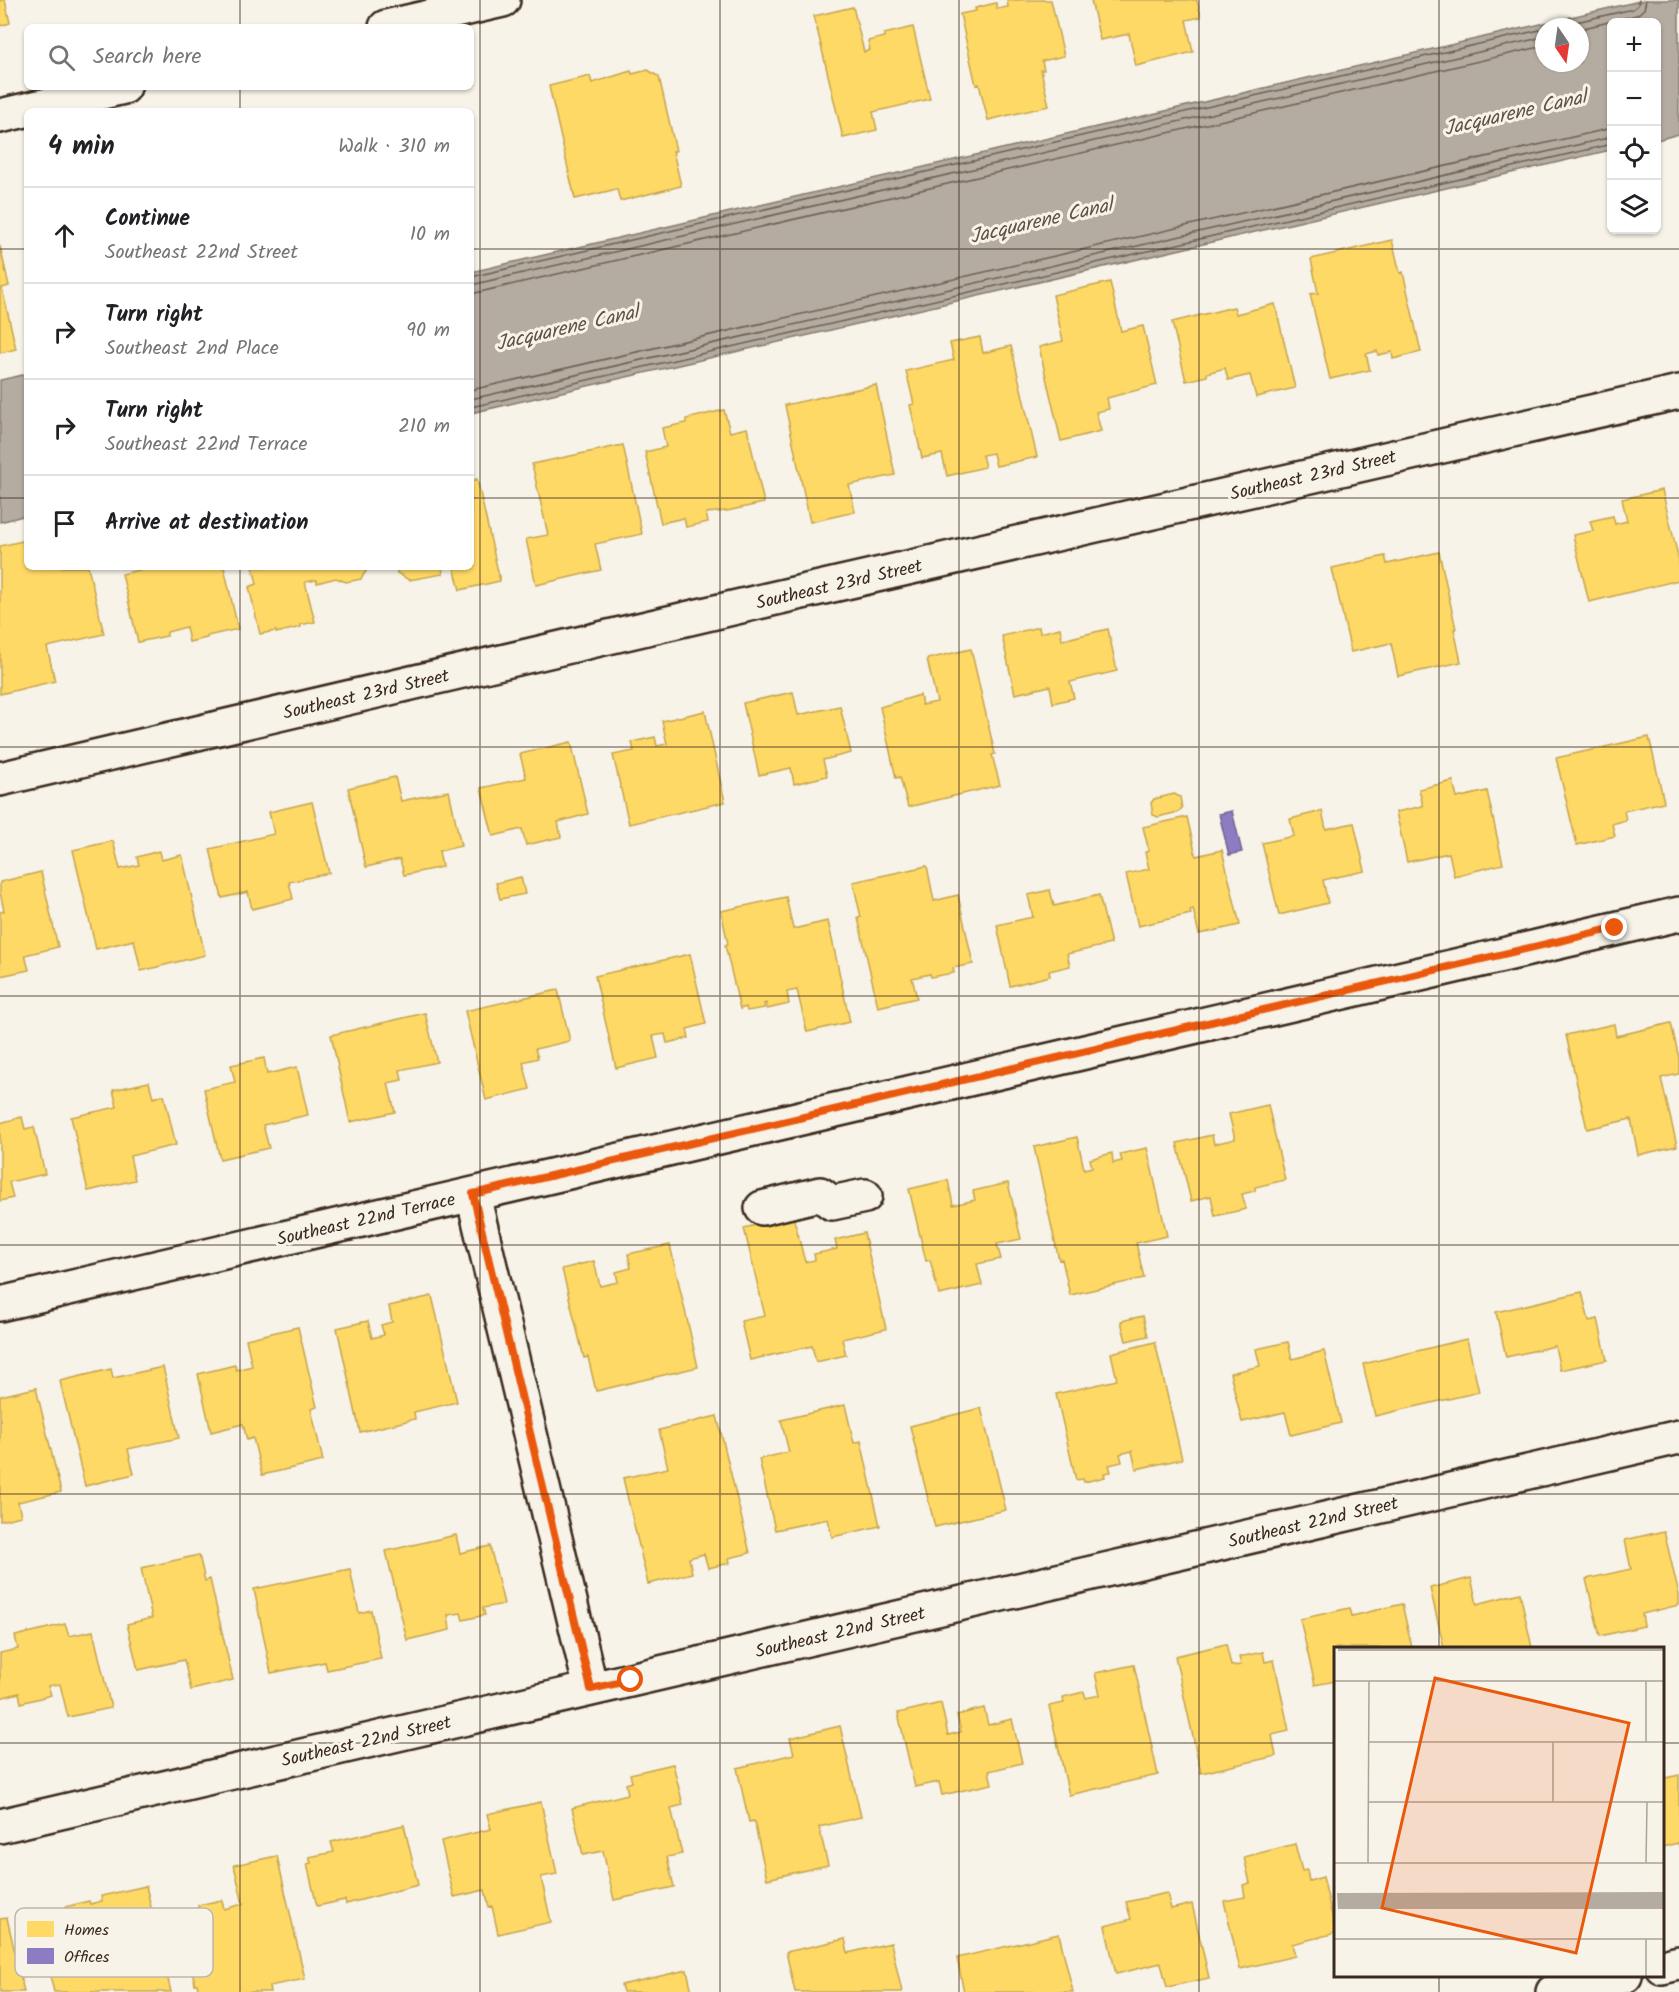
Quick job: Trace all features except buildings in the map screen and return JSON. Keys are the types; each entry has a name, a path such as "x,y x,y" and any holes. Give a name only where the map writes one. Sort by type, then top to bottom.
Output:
{"street":[{"path":"399,24 503,0"},
{"path":"34,108 111,90"},
{"path":"0,116 24,110"},
{"name":"Southeast 23rd Street","path":"0,779 707,614 1679,392"},
{"name":"Southeast 22nd Terrace","path":"0,1304 1679,914"},
{"path":"473,1194 591,1689"},
{"path":"762,1208 820,1194 832,1203 865,1196"},
{"name":"Southeast 22nd Street","path":"0,1826 1679,1437"},
{"path":"1664,1967 1679,1963"},
{"path":"1553,1992 1620,1977"}],"water":[{"name":"Jacquarene Canal","path":"1644,0 1679,0 1679,134 1661,139 1661,18 1607,18 1607,151 474,412 474,271 1535,25 1535,72 1589,72 1589,18 1566,18"},
{"path":"24,375 24,516 0,522 0,380"}],"route":[{"path":"631,1680 591,1689 473,1194 1615,928"}]}
